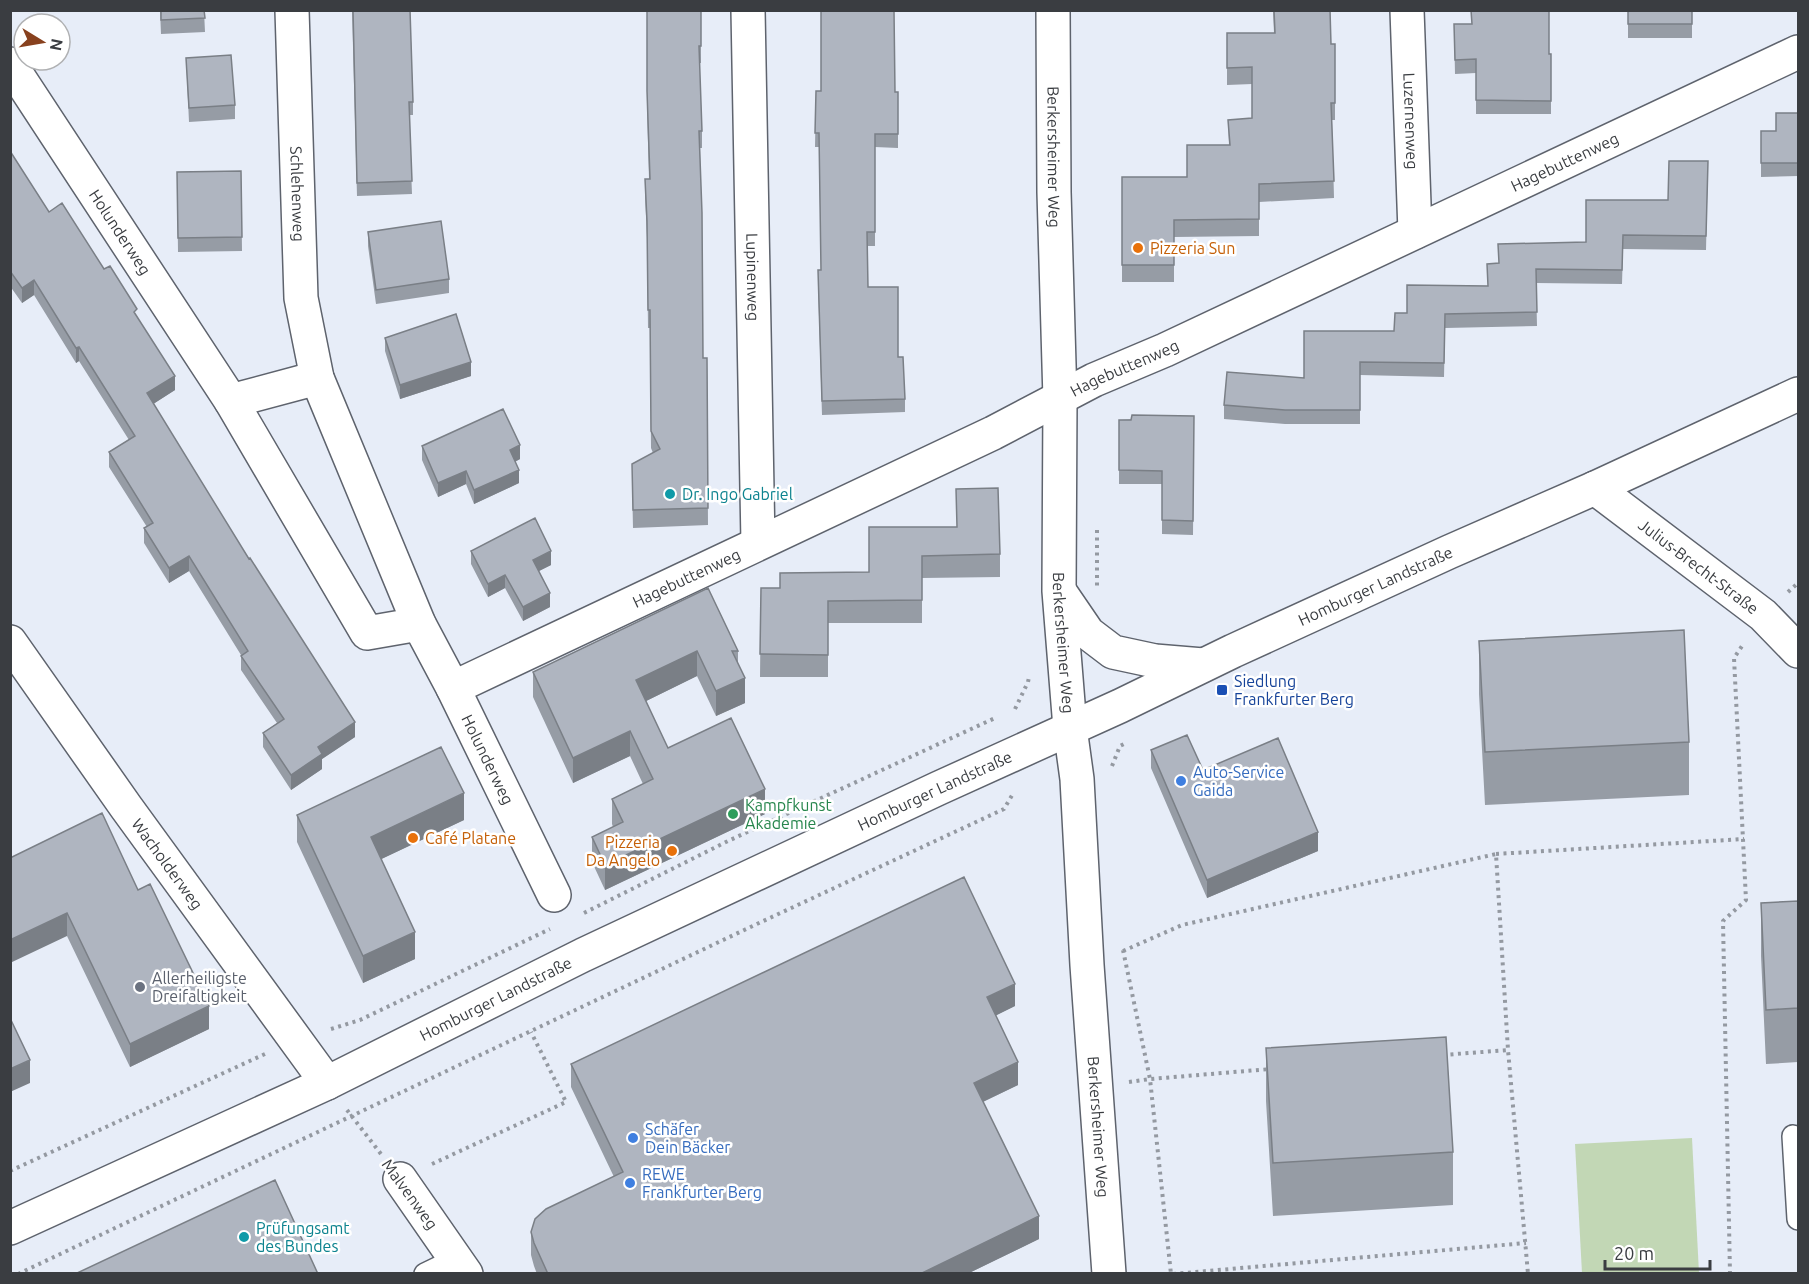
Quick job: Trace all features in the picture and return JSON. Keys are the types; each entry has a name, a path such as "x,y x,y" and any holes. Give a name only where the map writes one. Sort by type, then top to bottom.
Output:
{"street":[{"name":"Schlehenweg","path":"292,10 301,298 317,378"},
{"name":"Lupinenweg","path":"748,10 758,543"},
{"name":"Berkersheimer Weg","path":"1053,10 1054,192 1060,399 1059,591 1077,778 1108,1274"},
{"name":"Luzernenweg","path":"1407,10 1415,232"},
{"name":"Hagebuttenweg","path":"453,688 993,433 1094,380 1165,350 1798,52"},
{"name":"Holunderweg","path":"10,63 231,401 367,633 419,624"},
{"path":"231,401 317,378"},
{"name":"Holunderweg","path":"317,378 419,624 563,912"},
{"name":"Homburger Landstraße","path":"10,1228 327,1083 583,955 939,788 1449,552 1595,488 1798,394"},
{"name":"Julius-Brecht-Straße","path":"1595,488 1763,615 1798,651"},
{"path":"1059,591 1088,633 1113,652 1155,661 1203,665"},
{"name":"Wacholderweg","path":"10,642 139,826 327,1083"},
{"name":"Malvenweg","path":"400,1179 461,1266"}],"lane":[{"path":"1793,1136 1798,1219"},
{"path":"425,1274 461,1266"}],"path":[{"path":"1730,1274 1723,921 1746,900 1734,658 1763,615"},
{"path":"1112,776 1112,765 1120,747 1132,739 1120,706"},
{"path":"326,1030 360,1020 563,912 728,841 995,718"},
{"path":"18,1274 1004,809"},
{"path":"1087,965 1182,925 1496,855 1744,839"},
{"path":"1496,855 1508,1050 1528,1274"},
{"path":"1122,941 1150,1079 1172,1274 1526,1243"},
{"path":"400,1179 566,1102 531,1032"},
{"path":"1436,1056 1508,1050"},
{"path":"10,1172 248,1062"},
{"path":"1095,1088 1150,1079 1281,1068"},
{"name":"Malvenweg","path":"352,1116 400,1179"}],"green space":[{"path":"1692,1138 1699,1273 1582,1273 1575,1144"}],"building":[{"path":"161,10 204,10 205,18 161,20"},
{"path":"353,10 410,10 413,102 409,102 412,181 357,183"},
{"path":"647,10 701,10 701,46 699,46 702,131 699,131 703,358 707,358 708,508 633,510 632,464 660,449 651,431 650,310 648,310 645,179 650,179"},
{"path":"821,10 894,10 898,134 875,134 875,232 867,232 868,287 898,287 898,357 903,357 905,399 822,401 818,270 821,270 819,133 815,133 816,91 821,91"},
{"path":"1274,10 1330,10 1331,44 1335,44 1335,103 1331,103 1334,181 1259,184 1259,219 1174,220 1174,265 1122,265 1122,177 1187,177 1187,145 1230,145 1228,120 1252,118 1252,67 1227,68 1227,33 1275,33"},
{"path":"1471,10 1549,10 1551,101 1476,100 1476,59 1455,60 1454,24 1472,24"},
{"path":"1628,10 1692,10 1692,24 1628,24"},
{"path":"231,55 235,105 189,108 186,58"},
{"path":"1776,113 1798,113 1798,163 1761,163 1761,131 1776,131"},
{"path":"10,151 49,212 62,203 104,269 110,266 137,309 134,312 175,376 147,393 249,559 355,722 318,747 322,754 291,775 263,733 284,719 241,656 248,651 189,556 169,568 144,528 153,523 109,452 135,436 34,280 22,288 10,271"},
{"path":"1669,161 1708,161 1706,236 1623,235 1622,270 1536,269 1537,312 1445,314 1444,363 1360,362 1360,410 1285,410 1224,405 1227,372 1304,378 1304,331 1394,331 1395,313 1407,313 1407,285 1488,286 1487,264 1499,263 1498,244 1586,242 1586,200 1668,200"},
{"path":"241,171 242,237 178,238 177,172"},
{"path":"441,221 449,279 376,290 368,232"},
{"path":"456,314 471,362 400,385 385,338"},
{"path":"503,409 520,445 510,450 519,470 474,490 466,471 438,483 422,446"},
{"path":"1132,415 1194,416 1193,521 1162,520 1162,471 1119,470 1119,420 1131,420"},
{"path":"998,488 1000,554 922,556 922,600 828,601 828,655 760,654 761,588 780,588 780,573 869,572 869,527 957,527 956,489"},
{"path":"535,518 551,551 533,560 550,593 523,607 505,575 488,584 471,551"},
{"path":"708,588 738,651 732,651 745,678 716,691 697,651 636,680 668,748 731,718 765,789 605,865 592,837 623,822 612,799 653,779 630,731 573,758 533,672"},
{"path":"1684,630 1689,742 1485,752 1479,641"},
{"path":"1187,735 1203,770 1278,738 1318,832 1207,880 1151,750"},
{"path":"441,747 464,793 371,837 415,932 363,956 297,815"},
{"path":"102,813 138,890 150,884 209,1006 130,1044 67,913 10,940 10,858"},
{"path":"964,877 1015,984 987,997 1018,1062 974,1083 1039,1216 920,1274 548,1274 531,1232 535,1219 546,1209 623,1172 571,1064"},
{"path":"1798,901 1798,1008 1766,1010 1761,903"},
{"path":"10,1018 30,1060 10,1069"},
{"path":"1446,1037 1453,1152 1273,1163 1266,1048"},
{"name":"Prüfungsamt des Bundes","path":"275,1180 318,1274 75,1274"}],"place":[{"name":"Pizzeria Sun","path":"1138,248"},
{"name":"Dr. Ingo Gabriel","path":"670,494"},
{"name":"Siedlung Frankfurter Berg","path":"1222,690"},
{"name":"Auto-Service Gaida","path":"1181,781"},
{"name":"Kampfkunst Akademie","path":"733,814"},
{"name":"Café Platane","path":"413,838"},
{"name":"Pizzeria Da Angelo","path":"672,851"},
{"name":"Allerheiligste Dreifaltigkeit","path":"140,987"},
{"name":"Schäfer Dein Bäcker","path":"633,1138"},
{"name":"REWE Frankfurter Berg","path":"630,1183"},
{"name":"Prüfungsamt des Bundes","path":"244,1237"}]}
